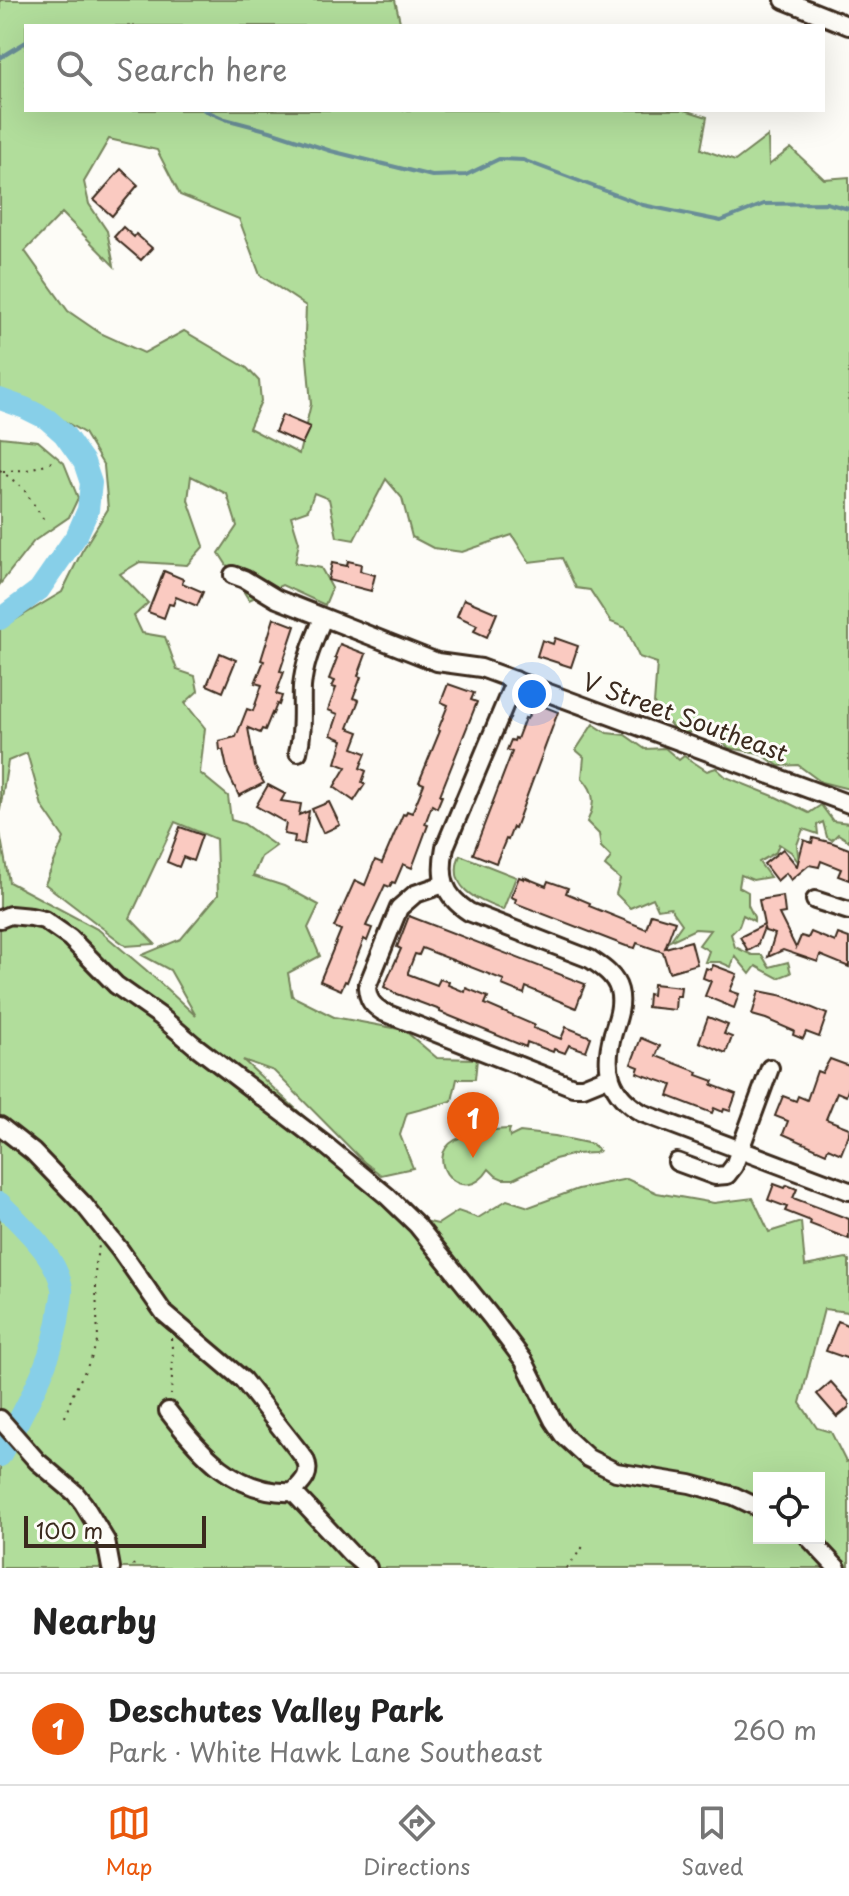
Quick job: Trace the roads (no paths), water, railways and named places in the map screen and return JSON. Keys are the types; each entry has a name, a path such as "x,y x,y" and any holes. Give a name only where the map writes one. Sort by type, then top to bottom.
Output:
{"street":[{"path":"794,2 849,26"},
{"name":"V Street Southeast","path":"233,575 277,599 437,662 481,668 849,804"},
{"path":"298,752 304,671 323,618"},
{"path":"515,680 445,847 442,873 449,895 469,912 590,959 613,978 619,989 620,1002 608,1055 610,1076 616,1091 628,1105 849,1191"},
{"path":"444,884 415,894 399,908 367,987 367,997 372,1005 573,1087 583,1087 610,1076"},
{"path":"815,900 849,911"},
{"path":"0,919 10,915 44,920 70,938 116,985 160,1016 387,1196 417,1225 491,1317 524,1361 563,1435 588,1458 616,1472 690,1484 734,1496 753,1505"},
{"path":"677,1162 715,1176 722,1177 731,1171 770,1068"},
{"path":"0,1126 33,1152 84,1205 164,1313 243,1380 308,1465 307,1476 293,1492"},
{"path":"168,1411 200,1448 237,1480 271,1492 293,1492 368,1568"},
{"path":"0,1419 37,1461 75,1493 90,1512 106,1541 111,1568"},
{"path":"815,1544 837,1568"}],"waterway":[{"path":"0,58 24,43"},
{"path":"209,112 331,151 432,176 466,175 499,159 523,160 643,205 721,221 764,204 826,203 849,209"},
{"path":"0,399 47,419 64,434 84,462 91,483 88,510 77,535 39,590 0,619"},
{"path":"0,1203 46,1253 62,1288 57,1327 45,1365 0,1456"}],"place":[{"name":"Deschutes Valley Park","path":"473,1158"}]}
